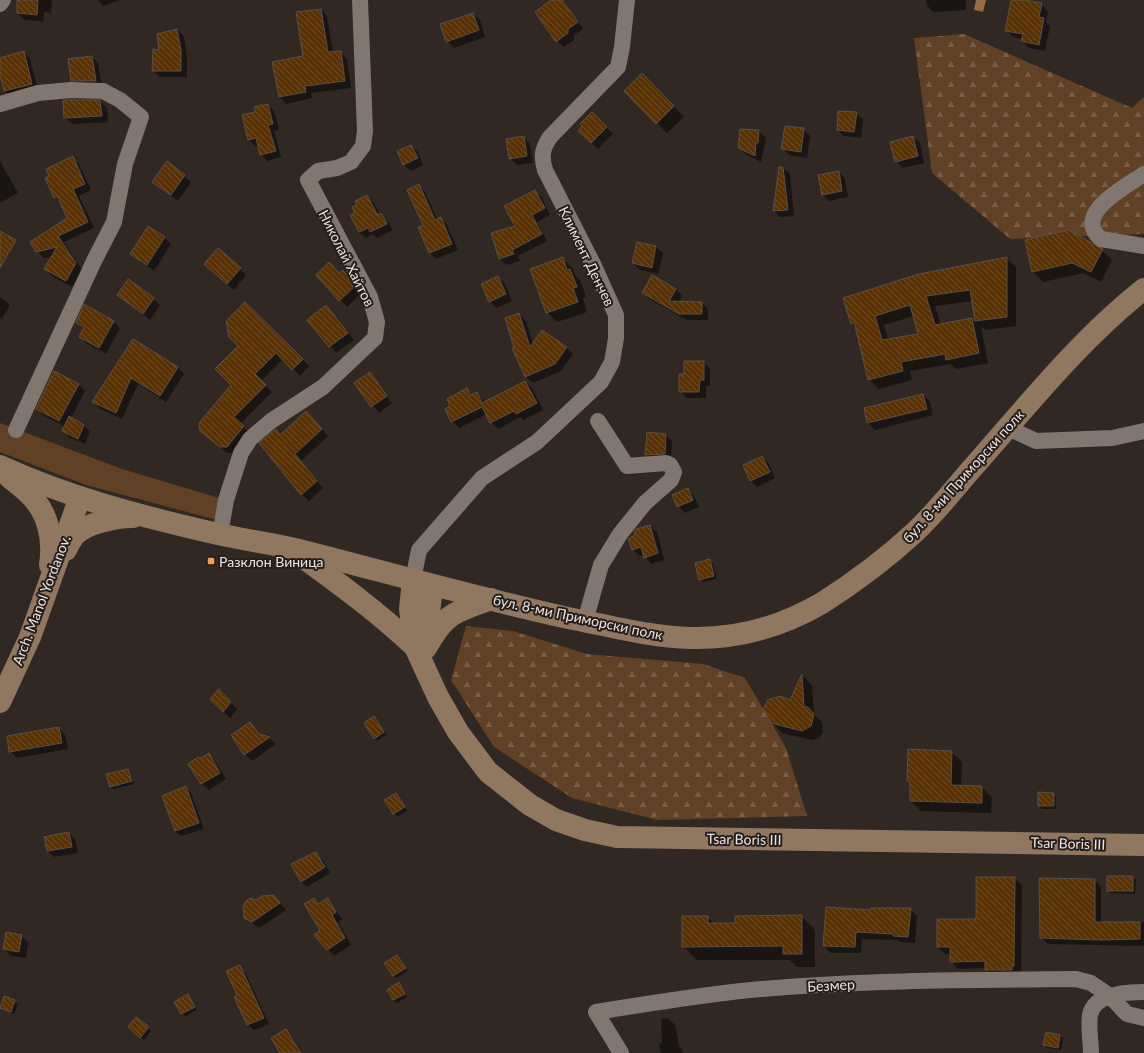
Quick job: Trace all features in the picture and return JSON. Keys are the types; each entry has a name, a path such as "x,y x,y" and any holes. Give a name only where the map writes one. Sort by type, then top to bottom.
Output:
{"street":[{"path":"0,4 3,0"},
{"name":"Николай Хайтов","path":"220,535 228,493 241,453 250,439 271,421 323,387 375,338 377,322 370,298 308,180 318,171 337,168 351,162 363,146 365,131 360,0"},
{"name":"Климент Денчев","path":"422,582 419,550 482,478 537,442 601,382 612,362 616,338 616,315 594,266 545,170 542,158 544,147 550,137 618,67 622,47 627,0"},
{"path":"0,104 38,93 71,90 103,91 120,100 141,117 125,164 114,222 94,261 16,430"},
{"path":"1144,174 1103,202 1096,210 1093,220 1095,229 1102,239 1144,246"},
{"name":"бул. 8-ми Приморски полк","path":"0,466 26,478 80,497 148,517 220,535 290,548 422,582 585,621 664,636 693,638 723,637 758,632 798,616 843,589 876,567 918,530 1036,395 1083,344 1144,289"},
{"path":"585,621 601,565 620,534 645,503 671,480 674,472 672,466 666,463 627,466 598,421"},
{"path":"1008,428 1036,441 1112,438 1144,431"},
{"path":"0,470 28,492 41,508 51,539 50,579"},
{"name":"Arch. Manol Yordanov.","path":"0,702 30,637 80,497"},
{"path":"50,579 75,535 92,525 108,519 148,517"},
{"path":"290,548 350,590 382,616 421,653 444,620 454,613 491,599"},
{"name":"Tsar Boris III","path":"422,582 410,609 421,653 438,697 458,732 488,772 530,805 556,820 585,830 617,837 1144,845"},
{"name":"Безмер","path":"619,1052 596,1012 710,994 762,989 906,981 1076,979 1091,983 1110,996"},
{"path":"1091,1053 1090,1014 1098,1003 1110,996 1131,992 1144,992"},
{"path":"1110,996 1127,1014 1144,1018"}],"green space":[{"path":"964,34 1132,108 1144,97 1144,234 1010,239 932,173 914,38"},
{"path":"0,423 122,469 226,500 221,521 86,485 0,452"},
{"path":"466,626 513,631 587,654 703,664 745,678 786,748 807,816 657,820 572,798 494,747 451,680"}],"water":[{"path":"976,0 986,0 983,12 974,10"}],"building":[{"path":"17,0 38,0 37,15 17,13"},
{"path":"551,0 562,0 578,22 568,29 568,33 556,42 535,12"},
{"path":"1011,0 1025,0 1042,3 1039,17 1044,18 1039,45 1021,41 1023,34 1005,31"},
{"path":"321,9 328,52 341,51 345,81 305,86 306,92 279,97 272,62 303,56 296,12"},
{"path":"473,13 479,30 446,42 440,24"},
{"path":"177,29 181,50 181,71 152,71 153,49 159,50 157,34"},
{"path":"24,51 32,84 4,91 0,76 0,58"},
{"path":"92,56 96,81 71,81 68,59"},
{"path":"642,73 674,106 656,124 624,91"},
{"path":"63,100 100,100 102,116 64,118"},
{"path":"268,104 273,124 268,125 276,151 260,155 256,138 248,140 242,115 255,112 254,107"},
{"path":"838,111 857,112 854,132 837,130"},
{"path":"592,112 607,127 591,143 578,131 582,126 580,124"},
{"path":"785,126 804,128 801,152 781,149"},
{"path":"740,129 759,130 755,156 738,148"},
{"path":"524,136 527,156 509,159 506,139"},
{"path":"913,136 918,156 895,162 890,142"},
{"path":"411,145 418,158 403,165 397,151"},
{"path":"73,156 85,184 73,189 88,222 58,236 76,263 66,281 44,269 57,247 36,252 30,242 67,218 57,196 54,198 45,178 49,176 46,169"},
{"path":"167,161 185,175 171,195 152,182"},
{"path":"779,167 783,167 788,210 773,211"},
{"path":"839,171 842,191 822,195 818,175"},
{"path":"419,184 435,220 441,217 452,244 429,253 418,227 423,225 407,190"},
{"path":"535,190 545,208 532,215 542,234 512,250 514,254 499,259 491,233 515,226 504,206"},
{"path":"367,195 377,214 382,214 387,224 370,232 368,228 359,232 350,215 355,213 352,207 357,205 355,201"},
{"path":"148,226 165,237 147,265 130,254"},
{"path":"1068,230 1103,249 1091,272 1072,263 1032,272 1025,240"},
{"path":"0,231 16,240 0,268"},
{"path":"637,242 656,246 652,268 632,263"},
{"path":"218,248 241,268 227,284 204,264"},
{"path":"563,257 567,270 570,269 577,287 573,288 578,302 546,313 530,269"},
{"path":"1007,257 1007,317 975,321 970,290 926,296 935,325 972,318 979,353 946,360 945,354 901,362 903,371 868,380 854,322 851,324 843,298 919,274","holes":["910,305 918,334 882,340 875,316"]},
{"path":"329,262 339,273 343,270 354,287 339,301 316,275"},
{"path":"652,275 676,289 669,301 702,302 702,314 679,314 642,293"},
{"path":"498,276 506,294 489,302 481,284"},
{"path":"128,279 154,298 143,314 117,295"},
{"path":"245,302 303,359 292,370 276,353 255,374 266,385 234,417 244,426 227,447 220,447 200,431 199,423 231,385 215,369 238,346 229,337 226,321"},
{"path":"84,304 114,321 99,348 79,337 84,327 76,323"},
{"path":"326,305 348,333 329,347 307,320"},
{"path":"519,313 530,347 542,330 567,347 555,364 525,377 512,348 514,348 505,318"},
{"path":"133,339 178,367 160,396 131,378 116,413 92,402"},
{"path":"684,361 704,361 704,380 700,380 699,392 679,392 679,374 684,374"},
{"path":"54,371 79,384 59,421 36,409"},
{"path":"370,372 387,396 371,407 354,383"},
{"path":"525,381 537,403 516,414 514,411 490,423 482,407 451,422 445,409 450,406 447,399 467,388 470,395 477,392 482,403"},
{"path":"923,394 927,409 867,423 864,408"},
{"path":"306,411 322,429 295,454 317,481 301,495 259,443 276,429 280,435"},
{"path":"69,416 84,425 78,439 62,431"},
{"path":"647,432 666,434 665,454 645,455"},
{"path":"762,456 770,472 750,481 743,465"},
{"path":"688,488 693,500 677,507 672,495"},
{"path":"650,525 658,553 644,558 641,547 632,550 628,539 635,535 634,532 636,529"},
{"path":"710,559 714,576 699,580 695,563"},
{"path":"802,674 804,706 809,708 814,714 811,726 802,731 771,723 763,709 768,700 780,696 790,700"},
{"path":"219,689 231,702 223,712 210,699"},
{"path":"374,716 384,732 374,739 364,723"},
{"path":"250,722 259,734 270,737 244,755 231,735"},
{"path":"59,727 62,743 9,752 7,736"},
{"path":"908,749 952,751 951,785 982,786 982,803 910,801 910,781 907,781"},
{"path":"209,753 220,773 201,784 188,764 198,757 201,758"},
{"path":"128,769 132,781 110,787 106,774"},
{"path":"186,786 199,823 175,831 162,796"},
{"path":"1038,792 1054,793 1054,806 1038,806"},
{"path":"396,793 405,807 393,814 384,800"},
{"path":"69,832 72,847 47,851 44,837"},
{"path":"316,852 325,867 301,882 291,864"},
{"path":"1107,876 1133,876 1133,891 1107,891"},
{"path":"976,877 1015,877 1014,966 1012,966 1012,970 985,970 985,961 950,962 950,947 937,947 937,919 976,919"},
{"path":"1039,878 1095,879 1095,922 1140,922 1140,939 1100,940 1040,938"},
{"path":"274,895 280,903 252,922 244,918 243,906 247,900 251,898 256,900 262,896"},
{"path":"314,898 318,904 328,898 336,912 332,915 345,938 327,950 314,935 320,930 304,904"},
{"path":"826,907 871,910 871,908 911,908 908,937 893,936 893,934 856,932 855,947 823,946"},
{"path":"802,915 802,954 783,954 783,946 682,947 682,916 708,916 708,923 735,923 735,916"},
{"path":"6,932 22,935 19,952 3,949"},
{"path":"397,955 406,968 393,976 384,963"},
{"path":"240,965 264,1018 247,1025 234,997 237,995 226,971"},
{"path":"399,982 405,994 393,1000 387,990"},
{"path":"188,994 195,1007 181,1014 174,1002"},
{"path":"4,996 15,1000 11,1012 0,1008"},
{"path":"136,1017 149,1027 140,1038 128,1027"},
{"path":"286,1029 301,1053 280,1053 271,1038"},
{"path":"1046,1032 1060,1035 1058,1048 1043,1045"}],"place":[{"name":"Разклон Виница","path":"211,561"}]}
